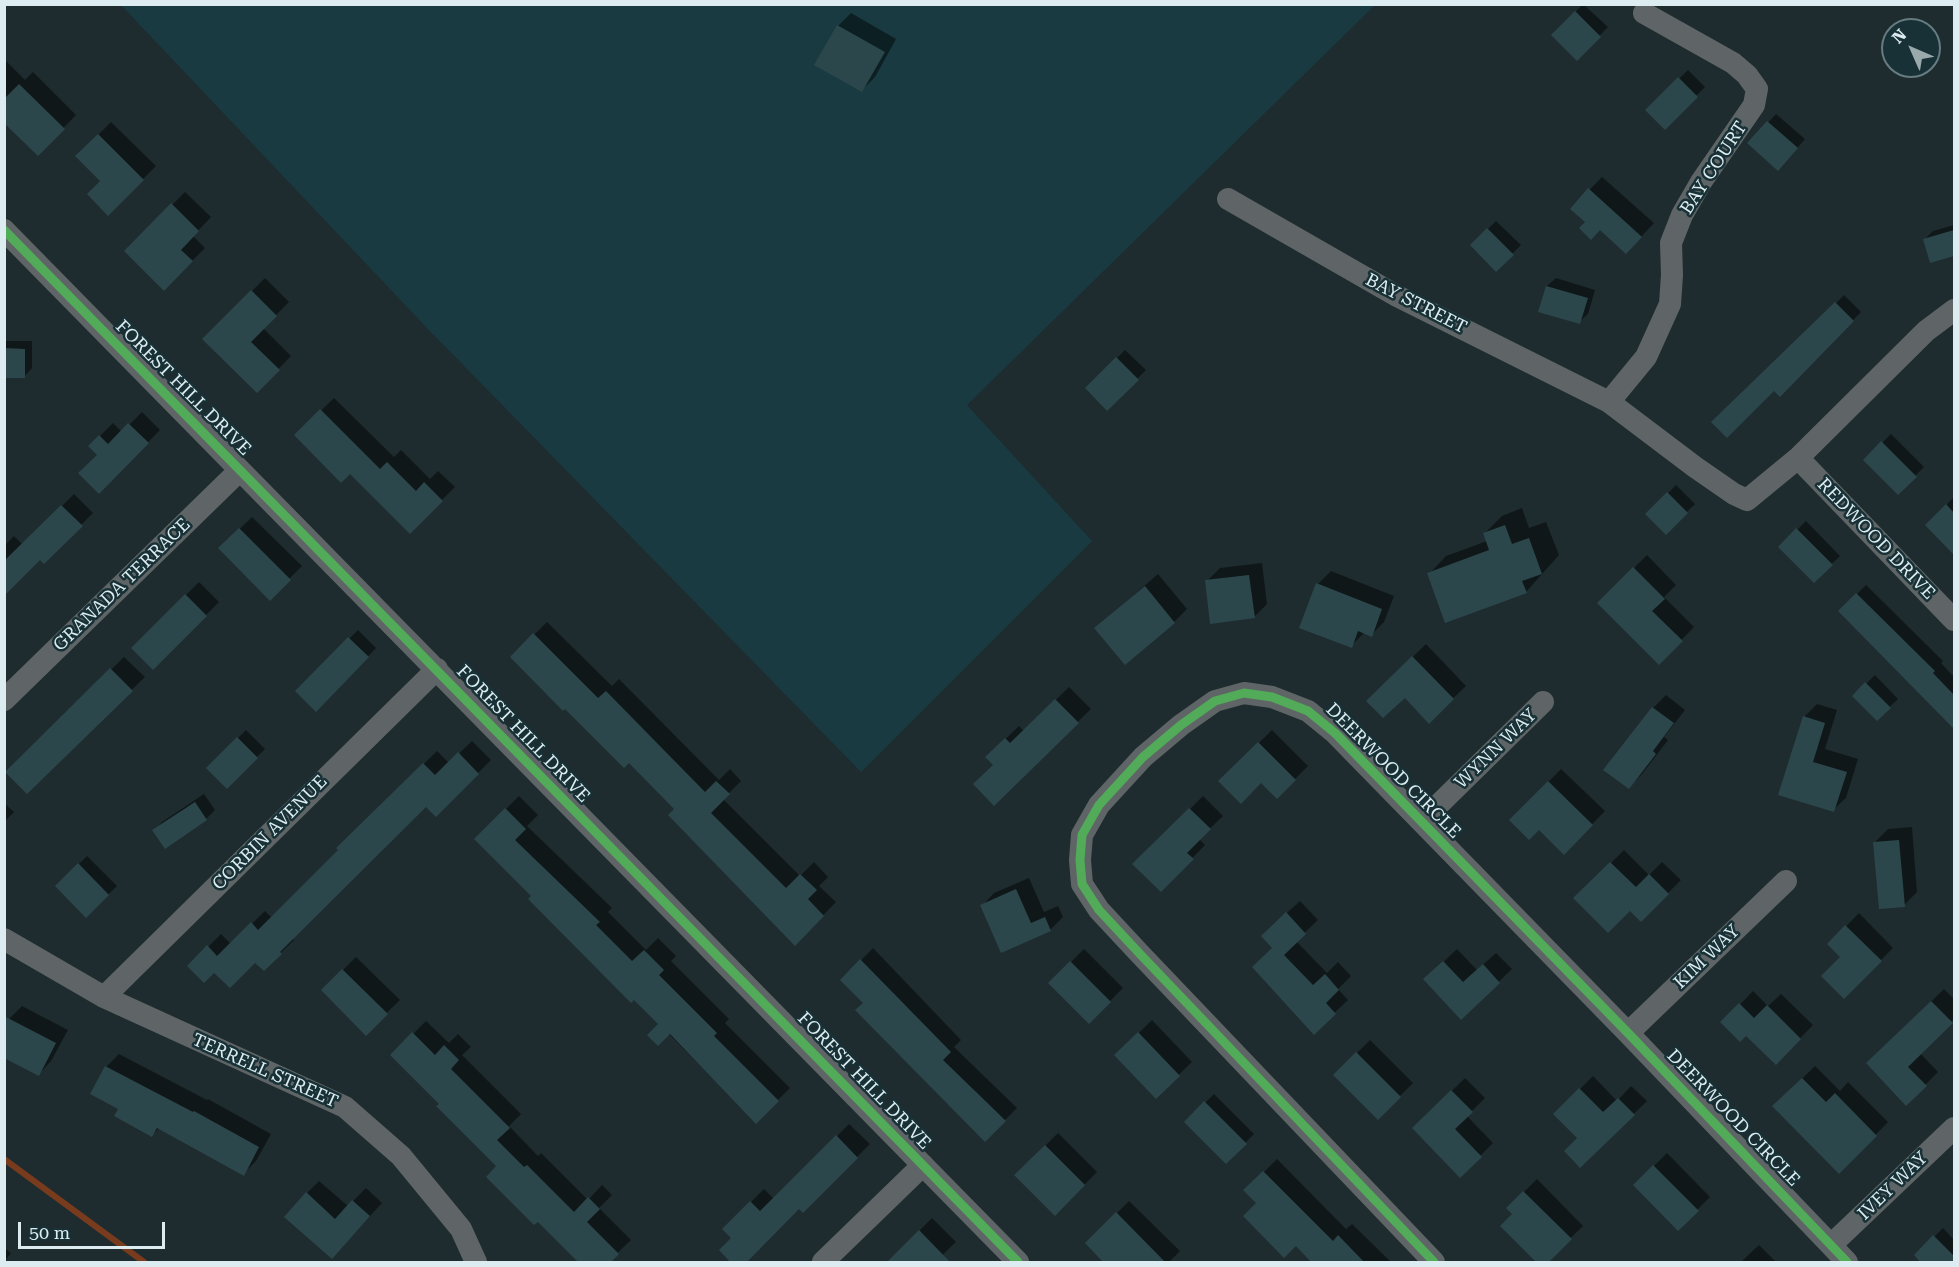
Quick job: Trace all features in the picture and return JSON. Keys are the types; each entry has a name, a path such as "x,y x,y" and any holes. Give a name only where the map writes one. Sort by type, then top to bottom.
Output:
{"street":[{"name":"BAY COURT","path":"1609,402 1646,357 1651,347 1671,304 1671,243 1682,215 1701,182 1754,105 1757,89 1747,75 1733,63 1644,13"},
{"name":"BAY STREET","path":"1228,199 1397,296 1609,402 1695,467 1734,494 1747,500 1798,458"},
{"name":"FOREST HILL DRIVE","path":"8,242 240,470 1018,1263"},
{"path":"1798,458 1926,331 1954,310"},
{"name":"REDWOOD DRIVE","path":"1798,458 1954,620"},
{"name":"GRANADA TERRACE","path":"4,700 240,470"},
{"name":"CORBIN AVENUE","path":"104,997 436,669"},
{"name":"DEERWOOD CIRCLE","path":"1434,1263 1099,910 1082,884 1080,860 1082,835 1099,805 1143,757 1181,725 1215,701 1244,693 1272,697 1308,711 1335,733 1628,1033 1847,1263"},
{"name":"WYNN WAY","path":"1422,821 1544,702"},
{"name":"KIM WAY","path":"1628,1033 1786,881"},
{"name":"TERRELL STREET","path":"4,939 104,997 345,1107 400,1156 461,1229 476,1263"},
{"name":"IVEY WAY","path":"1831,1245 1954,1128"},
{"path":"823,1263 923,1165"}],"shaded area":[{"path":"121,5 1375,5 967,405 1092,541 861,772 425,326"}],"building":[{"path":"1575,11 1601,37 1577,61 1551,35"},
{"path":"837,25 885,52 862,92 814,65"},
{"path":"1678,77 1698,97 1665,130 1645,110"},
{"path":"19,84 65,129 38,156 4,123 4,99"},
{"path":"1767,121 1798,148 1778,171 1747,143"},
{"path":"98,134 144,180 108,216 87,194 100,181 75,156"},
{"path":"1588,188 1642,237 1626,254 1600,230 1591,240 1579,228 1585,222 1570,209"},
{"path":"171,203 199,231 181,250 193,261 164,291 124,251"},
{"path":"1487,228 1514,255 1496,272 1470,245"},
{"path":"1954,230 1954,256 1930,263 1923,239"},
{"path":"1546,286 1588,298 1580,324 1538,312"},
{"path":"251,290 277,316 251,342 280,370 257,393 202,339"},
{"path":"1835,302 1854,321 1780,397 1774,391 1727,438 1711,422"},
{"path":"4,348 25,349 25,378 4,378"},
{"path":"1116,357 1139,380 1107,411 1085,388"},
{"path":"320,409 380,469 387,462 416,491 424,482 443,501 410,534 350,474 341,483 294,435"},
{"path":"128,423 149,443 99,494 78,473 97,455 88,446 99,435 108,444"},
{"path":"1881,441 1917,477 1898,495 1863,460"},
{"path":"1667,492 1688,513 1666,535 1645,514"},
{"path":"1946,504 1954,513 1954,555 1925,525"},
{"path":"61,505 83,526 44,564 40,560 4,596 4,561"},
{"path":"1505,525 1512,544 1529,538 1542,574 1522,581 1527,593 1445,623 1427,573 1489,550 1483,533"},
{"path":"239,528 291,580 270,601 218,548"},
{"path":"1796,528 1833,565 1814,583 1778,547"},
{"path":"1633,567 1665,599 1652,611 1683,641 1659,665 1597,603"},
{"path":"1249,575 1255,618 1210,624 1205,580"},
{"path":"1316,583 1382,609 1372,637 1358,631 1352,648 1299,628"},
{"path":"1145,586 1175,623 1125,665 1094,628"},
{"path":"1856,593 1935,671 1933,673 1954,695 1954,729 1838,611"},
{"path":"185,594 207,616 153,670 131,648"},
{"path":"533,633 598,698 606,691 705,792 716,781 730,794 711,813 786,888 800,874 817,890 808,899 824,916 795,946 668,815 674,809 629,763 624,768 510,657"},
{"path":"348,637 369,657 316,712 295,691"},
{"path":"1412,656 1454,699 1429,724 1405,698 1383,718 1366,701"},
{"path":"110,668 133,691 27,794 5,772"},
{"path":"1865,682 1891,708 1877,721 1852,696"},
{"path":"1055,699 1079,723 994,806 973,784 993,765 985,757 1005,738 1010,743"},
{"path":"1652,707 1674,723 1653,751 1656,754 1629,789 1603,770"},
{"path":"1803,716 1825,723 1813,762 1847,772 1834,812 1778,795"},
{"path":"237,737 258,758 227,789 206,768"},
{"path":"1258,742 1296,780 1277,799 1261,783 1241,804 1218,781"},
{"path":"458,752 479,774 436,817 426,807 280,952 282,954 264,971 255,963 230,988 214,973 204,983 187,966 207,945 217,956 251,922 258,930 338,850 336,848 423,763 435,775"},
{"path":"1548,781 1593,825 1564,855 1539,830 1529,840 1509,820"},
{"path":"195,802 207,820 165,849 152,830"},
{"path":"505,808 526,829 515,840 600,922 596,925 632,961 644,950 664,970 659,975 717,1033 714,1036 779,1101 756,1124 670,1034 658,1046 647,1035 658,1024 634,1000 631,1003 528,899 531,896 474,839"},
{"path":"1189,808 1211,829 1187,853 1194,859 1161,892 1132,864"},
{"path":"1899,840 1905,907 1879,909 1873,842"},
{"path":"1610,862 1636,887 1649,874 1669,894 1641,922 1630,911 1608,933 1573,898"},
{"path":"78,863 109,895 86,918 55,886"},
{"path":"1016,889 1031,923 1045,917 1051,931 1001,953 980,905"},
{"path":"1286,912 1306,934 1284,955 1313,985 1325,974 1339,990 1326,1003 1336,1014 1314,1035 1252,967 1272,948 1261,936"},
{"path":"1845,925 1882,961 1844,999 1821,976 1840,957 1827,944"},
{"path":"860,959 951,1052 943,1060 1006,1121 985,1142 855,1010 863,1003 840,980"},
{"path":"1070,961 1111,1002 1089,1024 1048,983"},
{"path":"1443,961 1463,982 1483,964 1500,983 1461,1020 1423,979"},
{"path":"342,969 388,1014 366,1036 321,990"},
{"path":"1931,1001 1953,1023 1908,1067 1927,1086 1906,1106 1866,1063"},
{"path":"1739,1003 1754,1018 1767,1005 1801,1039 1776,1065 1746,1036 1740,1042 1720,1022"},
{"path":"4,1016 56,1043 39,1076 4,1058"},
{"path":"412,1032 435,1055 444,1045 459,1060 451,1069 510,1128 497,1140 524,1167 527,1165 574,1212 588,1197 600,1209 587,1222 619,1254 610,1263 579,1263 538,1222 534,1225 486,1177 496,1166 436,1106 439,1104 390,1055"},
{"path":"1138,1032 1180,1076 1156,1099 1114,1055"},
{"path":"1356,1052 1401,1097 1378,1120 1333,1075"},
{"path":"105,1066 259,1147 244,1176 157,1128 152,1137 114,1116 118,1109 90,1094"},
{"path":"1802,1078 1826,1102 1835,1093 1877,1136 1839,1174 1772,1106"},
{"path":"1579,1088 1603,1112 1618,1098 1635,1115 1580,1168 1564,1151 1577,1138 1553,1114"},
{"path":"1451,1090 1473,1112 1455,1129 1482,1157 1460,1178 1412,1128"},
{"path":"1204,1101 1247,1144 1226,1164 1184,1122"},
{"path":"836,1135 858,1158 803,1213 799,1209 746,1263 731,1263 719,1250 731,1238 722,1229 750,1201 760,1211"},
{"path":"1045,1145 1085,1185 1055,1216 1014,1175"},
{"path":"1653,1165 1699,1211 1678,1231 1633,1185"},
{"path":"1263,1171 1333,1241 1338,1235 1365,1263 1312,1263 1296,1246 1284,1258 1243,1216 1256,1203 1243,1190"},
{"path":"1523,1191 1572,1239 1548,1263 1537,1263 1500,1226 1512,1214 1506,1208"},
{"path":"306,1192 335,1219 352,1200 370,1216 332,1259 284,1217"},
{"path":"1116,1212 1166,1263 1104,1263 1085,1243"},
{"path":"919,1230 951,1263 886,1263"},
{"path":"1933,1235 1954,1256 1954,1263 1921,1263 1914,1255"}],"waterway":[{"path":"4,1159 144,1262"}],"cycle path":[{"path":"4,230 1018,1262"},
{"path":"1434,1262 1099,910 1082,884 1080,860 1082,835 1099,805 1143,757 1181,725 1215,701 1244,693 1272,697 1308,711 1335,733 1628,1033 1847,1262"}]}
